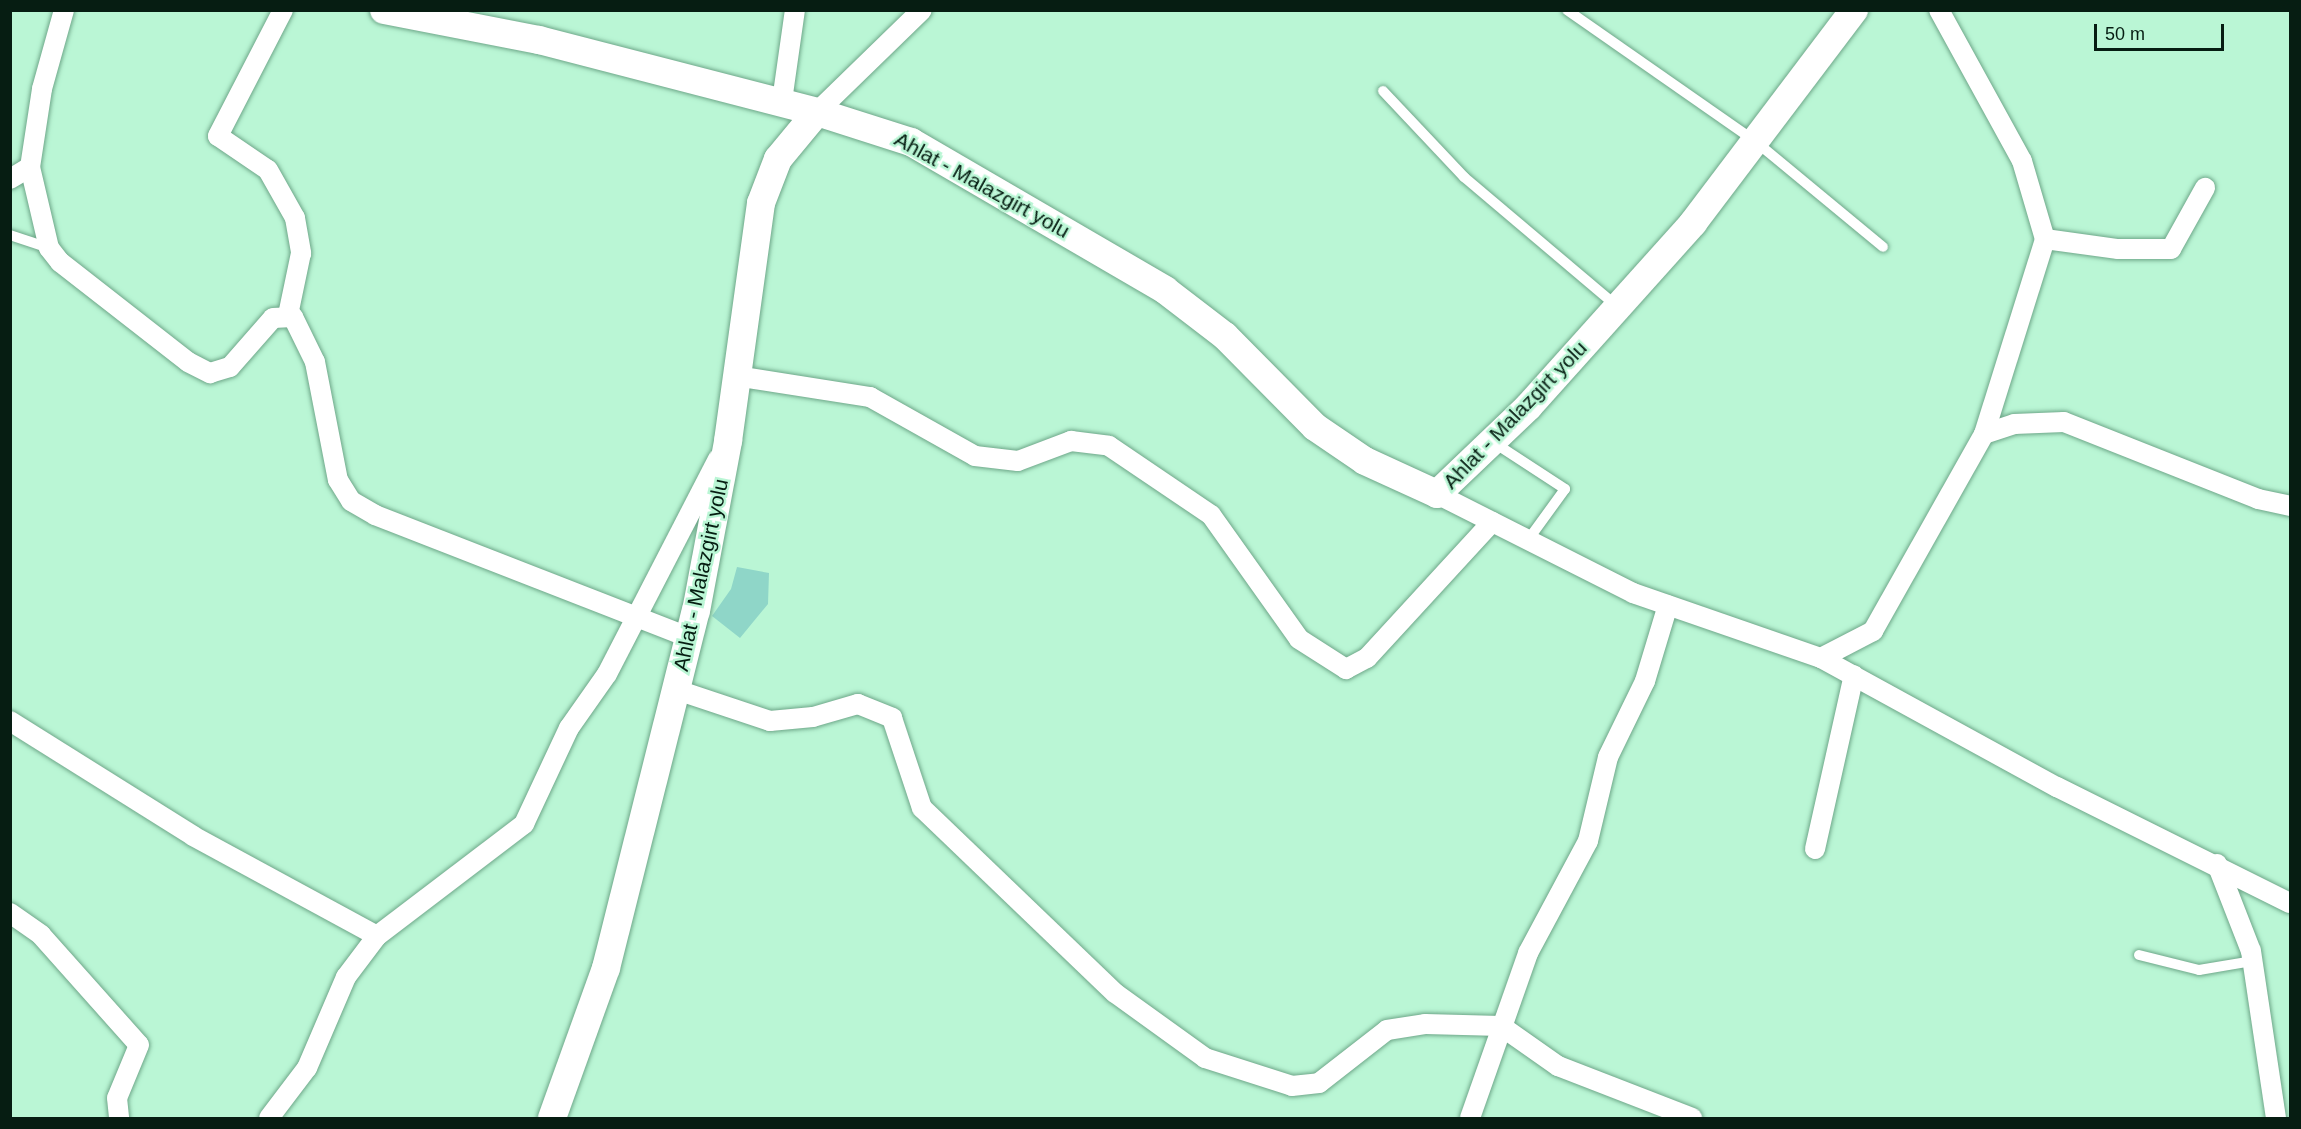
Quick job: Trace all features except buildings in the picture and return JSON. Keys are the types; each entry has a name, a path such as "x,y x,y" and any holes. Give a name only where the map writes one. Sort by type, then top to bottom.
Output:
{"main road":[{"path":"384,10 539,40 782,101 817,112"},
{"name":"Ahlat - Malazgirt yolu","path":"552,1119 606,968 690,638 728,441 766,183 778,159 817,112 911,142 1166,290 1225,336 1315,427 1365,461 1437,494 1493,442 1693,224 1854,10"}],"street":[{"path":"64,10 42,89 30,167 49,248 74,275 188,362 210,373 231,367 273,318 288,315 302,325 315,362 338,480 351,501 634,619 690,638"},
{"path":"283,10 218,136 268,170 295,218 301,253 288,315"},
{"path":"782,101 795,10"},
{"path":"1821,658 1873,631 1984,434 2044,239 2022,161 1939,10"},
{"path":"817,112 911,15"},
{"path":"10,179 30,167"},
{"path":"2044,239 2118,249 2171,249 2205,188"},
{"path":"736,376 870,397 975,456 1018,461 1071,441 1109,446 1211,515 1299,639 1346,669 1367,658 1492,522"},
{"path":"1984,434 2014,424 2064,422 2258,499 2290,506"},
{"path":"269,1119 308,1068 346,977 377,936 524,824 569,728 607,675 728,441"},
{"path":"1437,494 1528,540 1668,605 1821,658 2057,788 2217,864 2290,903"},
{"path":"1470,1119 1528,953 1588,841 1608,757 1645,681 1668,605"},
{"path":"1815,849 1854,675"},
{"path":"677,690 770,721 813,717 858,704 892,718 922,808 1115,993 1205,1058 1292,1086 1319,1083 1387,1030 1425,1024 1501,1026 1558,1066 1692,1119"},
{"path":"10,721 203,842 377,936"},
{"path":"2217,864 2253,961 2276,1119"},
{"path":"10,913 40,935 139,1045 117,1098 119,1119"}],"lane":[{"path":"1568,10 1755,141 1882,247"},
{"path":"1383,91 1464,177 1618,307"},
{"path":"10,235 49,248"},
{"path":"1493,442 1565,489 1528,540"},
{"path":"2139,955 2199,970 2253,961"}]}
